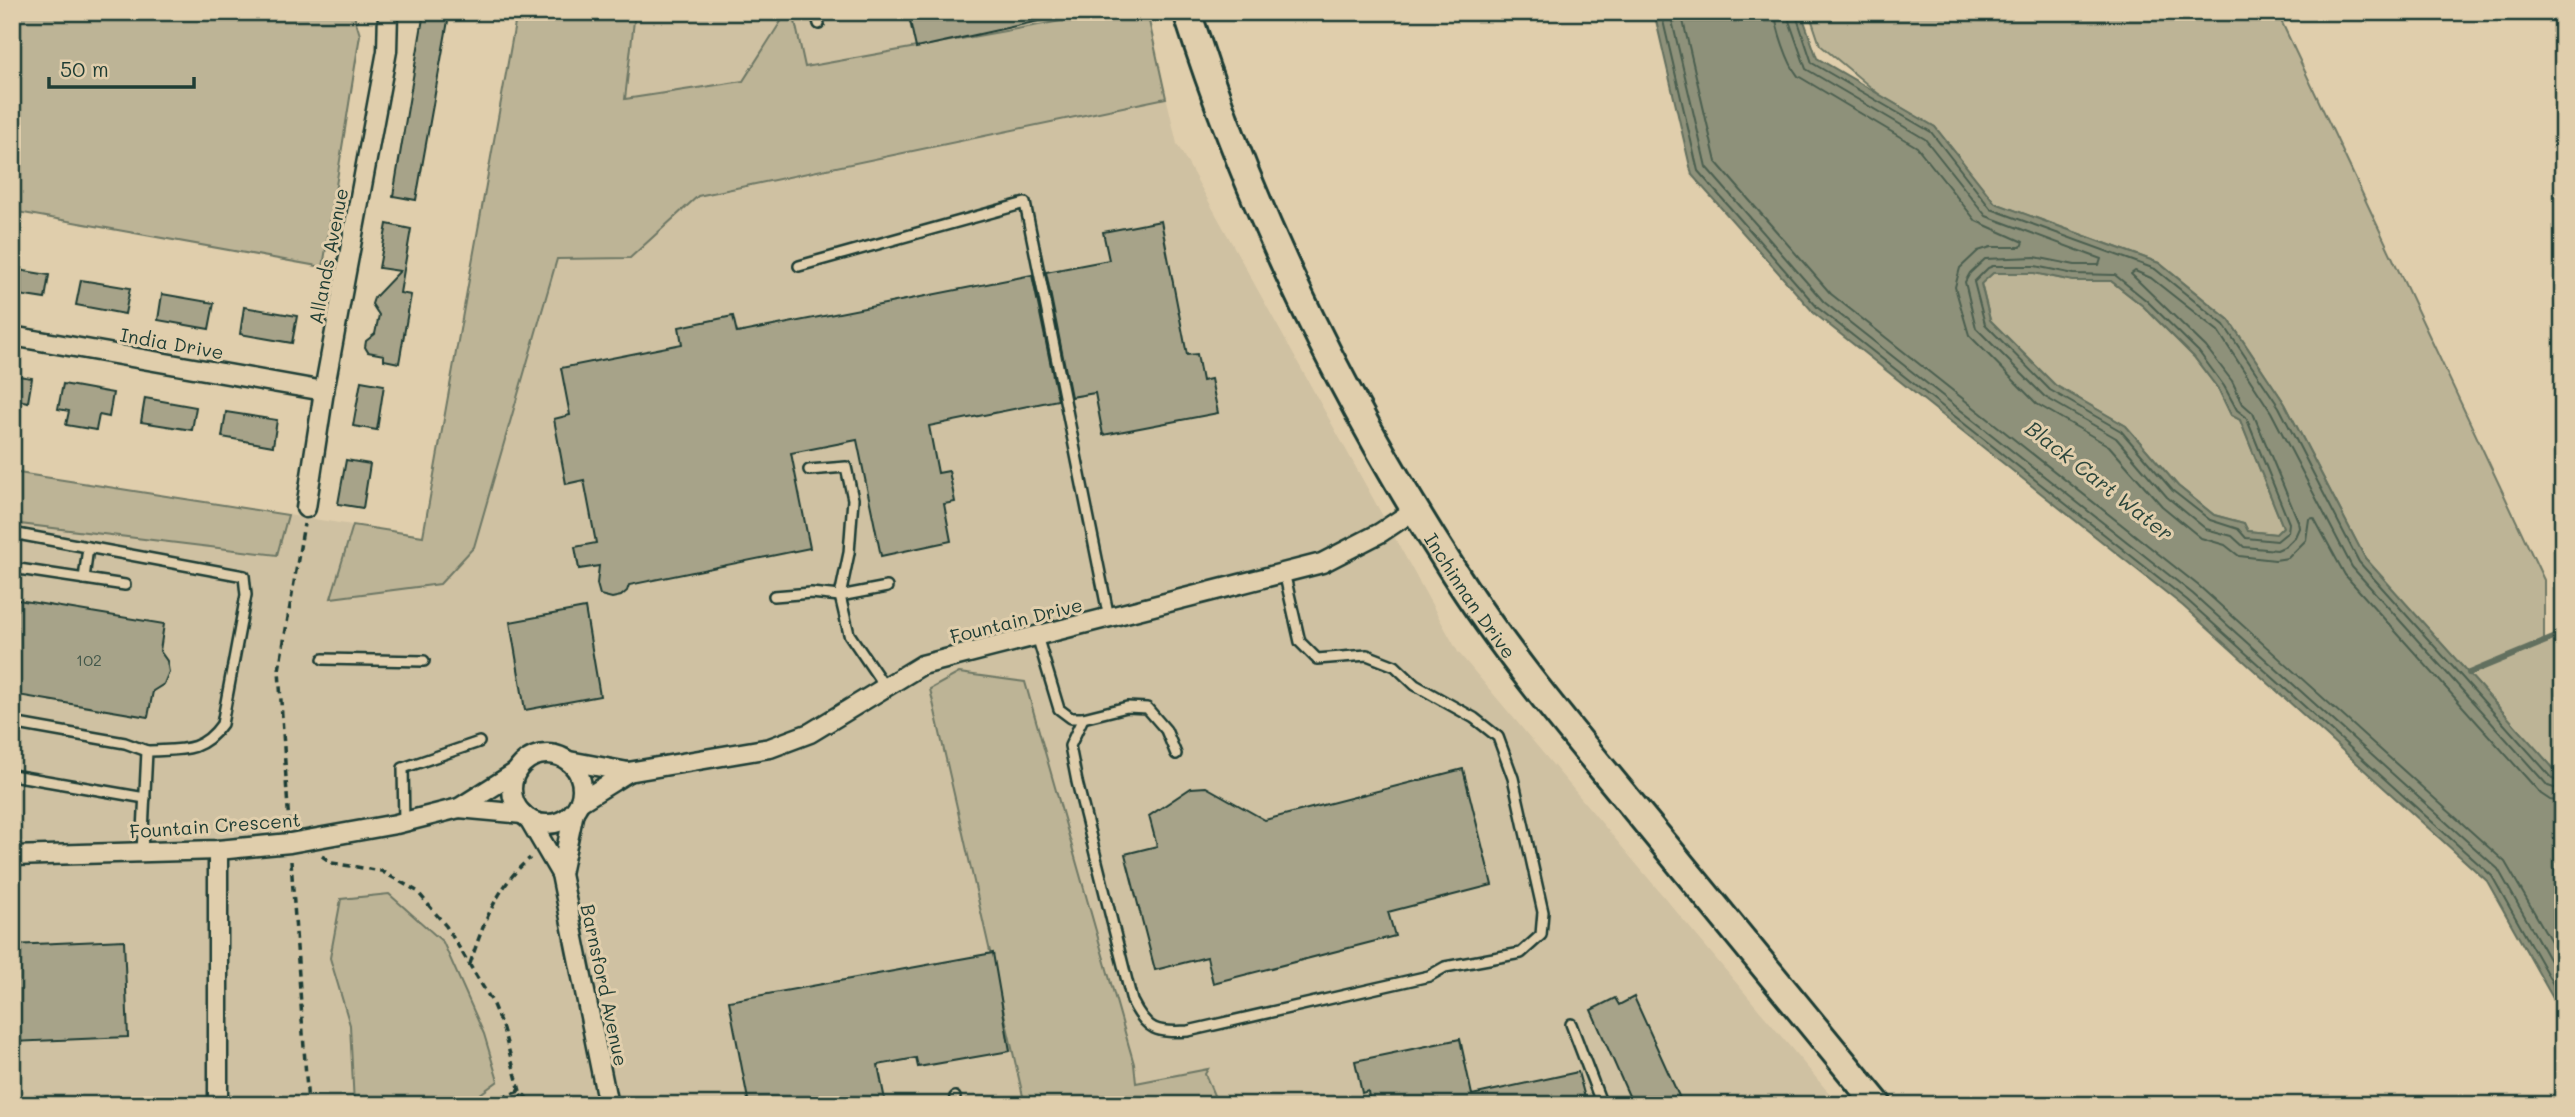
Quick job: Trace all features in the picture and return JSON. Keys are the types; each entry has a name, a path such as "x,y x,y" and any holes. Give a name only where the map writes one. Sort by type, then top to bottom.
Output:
{"street":[{"name":"Allands Avenue","path":"306,508 324,391 387,51 388,12"},
{"name":"Inchinnan Drive","path":"1187,12 1216,101 1289,277 1331,363 1451,568 1511,653 1576,737 1878,1105"},
{"name":"India Drive","path":"12,336 324,391"},
{"name":"Fountain Drive","path":"569,761 628,772 769,748 810,733 922,665 1322,563 1380,533 1416,509"},
{"path":"534,755 558,755 569,761 581,780 577,807 566,818 548,824 526,817 516,806 512,795 516,772 534,755"},
{"name":"Fountain Crescent","path":"12,856 218,850 290,843 404,822 459,808 516,772"},
{"name":"Fountain Drive","path":"577,807 628,772"},
{"name":"Barnsford Avenue","path":"561,874 577,807"},
{"name":"Fountain Crescent","path":"459,808 526,817"},
{"name":"Barnsford Avenue","path":"526,817 561,874 608,1105"},
{"path":"218,850 218,1105"}],"lane":[{"path":"816,12 819,24"},
{"path":"799,266 1025,203 1109,618"},
{"path":"809,470 846,467 853,499 849,554 840,596 849,634 885,687"},
{"path":"12,533 244,576 246,594 222,724 212,738 192,748 147,751 125,743 12,723"},
{"path":"84,579 88,547"},
{"path":"12,568 125,585"},
{"path":"1083,718 1070,746 1080,795 1132,1001 1141,1019 1161,1033 1188,1031 1429,976 1445,967 1521,953 1541,935 1543,912 1513,778 1498,737 1474,718 1415,685 1395,666 1367,655 1317,659 1300,642 1284,572"},
{"path":"774,596 811,593 840,596 887,587"},
{"path":"1037,636 1059,709 1071,718 1083,718 1127,707 1147,708 1166,730 1176,754"},
{"path":"323,659 424,661"},
{"path":"404,822 403,768 479,742"},
{"path":"142,852 147,751"},
{"path":"12,775 145,798"},
{"path":"1570,1024 1602,1105"}],"path":[{"path":"306,508 279,670 308,1105"},
{"path":"314,838 318,853 332,863 381,871 417,891 446,926 491,1000 503,1029 520,1091 521,1105"},
{"path":"470,964 491,906 505,885 534,853 547,850"},
{"path":"479,1104 520,1091"},
{"path":"520,1091 534,1105"}],"shaded area":[{"path":"12,12 353,12 360,35 323,267 12,211"},
{"path":"517,12 1147,12 1177,144 1458,652 1839,1105 12,1105 12,472 423,536"},
{"path":"517,12 635,12 625,99 743,81 787,12 793,12 805,67 1111,12 1147,12 1166,98 698,196 630,258 557,259 474,547 440,584 331,598 353,525 423,536"},
{"path":"1809,12 2277,12 2544,580 2544,641 2563,634 2563,779 2365,558 2285,404 2229,320 2159,263 1995,203 1935,127 1881,96 1820,45"},
{"path":"1993,273 2034,273 2073,281 2111,281 2143,306 2194,357 2219,390 2231,415 2240,420 2283,527 2276,534 2247,531 2244,523 2214,515 2178,486 2126,426 2055,385 1990,320 1981,283"},
{"path":"12,472 288,515 277,555 12,523"},
{"path":"959,673 1025,682 1134,1064 1136,1083 1208,1069 1205,1074 1218,1105 1025,1105 930,689"},
{"path":"389,894 443,942 484,1034 498,1081 465,1105 354,1105 350,1025 330,958 341,899"}],"water":[{"name":"Black Cart Water","path":"1654,12 1801,12 1817,58 1935,127 1995,203 2159,263 2229,320 2285,404 2365,558 2563,779 2563,1016 2487,881 2183,606 1814,313 1692,175","holes":["1993,273 2034,273 2073,281 2111,281 2143,306 2194,357 2219,390 2231,415 2240,420 2283,527 2276,534 2248,531 2244,523 2214,515 2178,486 2126,426 2055,385 1990,320 1981,284"]}],"building":[{"path":"424,12 449,15 416,200 393,196"},
{"path":"908,12 1048,12 1048,19 916,48"},
{"path":"1161,221 1187,355 1197,354 1202,381 1211,379 1218,413 1103,435 1095,393 1071,397 1046,272 1109,260 1103,232"},
{"path":"387,224 411,229 400,293 411,295 399,363 384,360 384,355 368,352 365,347 366,341 375,334 379,315 372,304 374,298 400,271 379,268"},
{"path":"12,269 49,275 45,299 12,294"},
{"path":"1032,275 1058,400 929,426 938,473 949,471 955,502 944,504 951,541 881,556 857,440 791,453 810,548 629,585 621,596 612,598 600,595 597,584 599,566 579,569 575,547 596,543 584,480 566,484 554,419 570,415 561,368 682,344 679,327 733,316 737,333"},
{"path":"81,280 130,288 125,314 76,305"},
{"path":"162,294 214,303 209,329 158,320"},
{"path":"244,307 297,316 292,343 240,334"},
{"path":"12,375 32,378 28,402 12,399"},
{"path":"361,381 384,385 377,430 353,426"},
{"path":"63,384 113,393 109,417 99,415 96,430 66,425 69,411 58,409"},
{"path":"145,398 196,407 192,430 141,422"},
{"path":"226,412 277,420 273,446 222,437"},
{"path":"346,460 370,464 363,508 338,504"},
{"path":"12,599 164,624 160,651 167,661 169,672 164,684 153,691 148,717 12,694"},
{"path":"585,608 600,696 525,710 510,622"},
{"path":"1463,769 1492,885 1388,912 1395,936 1213,983 1207,957 1155,970 1125,854 1157,846 1149,816 1191,788 1206,787 1265,820"},
{"path":"124,940 128,1037 12,1042 12,945"},
{"path":"993,953 1010,1051 918,1067 916,1058 878,1065 886,1105 749,1105 729,1001"},
{"path":"1634,997 1683,1105 1633,1105 1591,1010 1615,998 1619,1005"},
{"path":"1460,1039 1472,1095 1578,1072 1587,1105 1370,1105 1368,1091 1362,1093 1355,1061"}],"waterway":[{"path":"2469,673 2563,634"}]}
